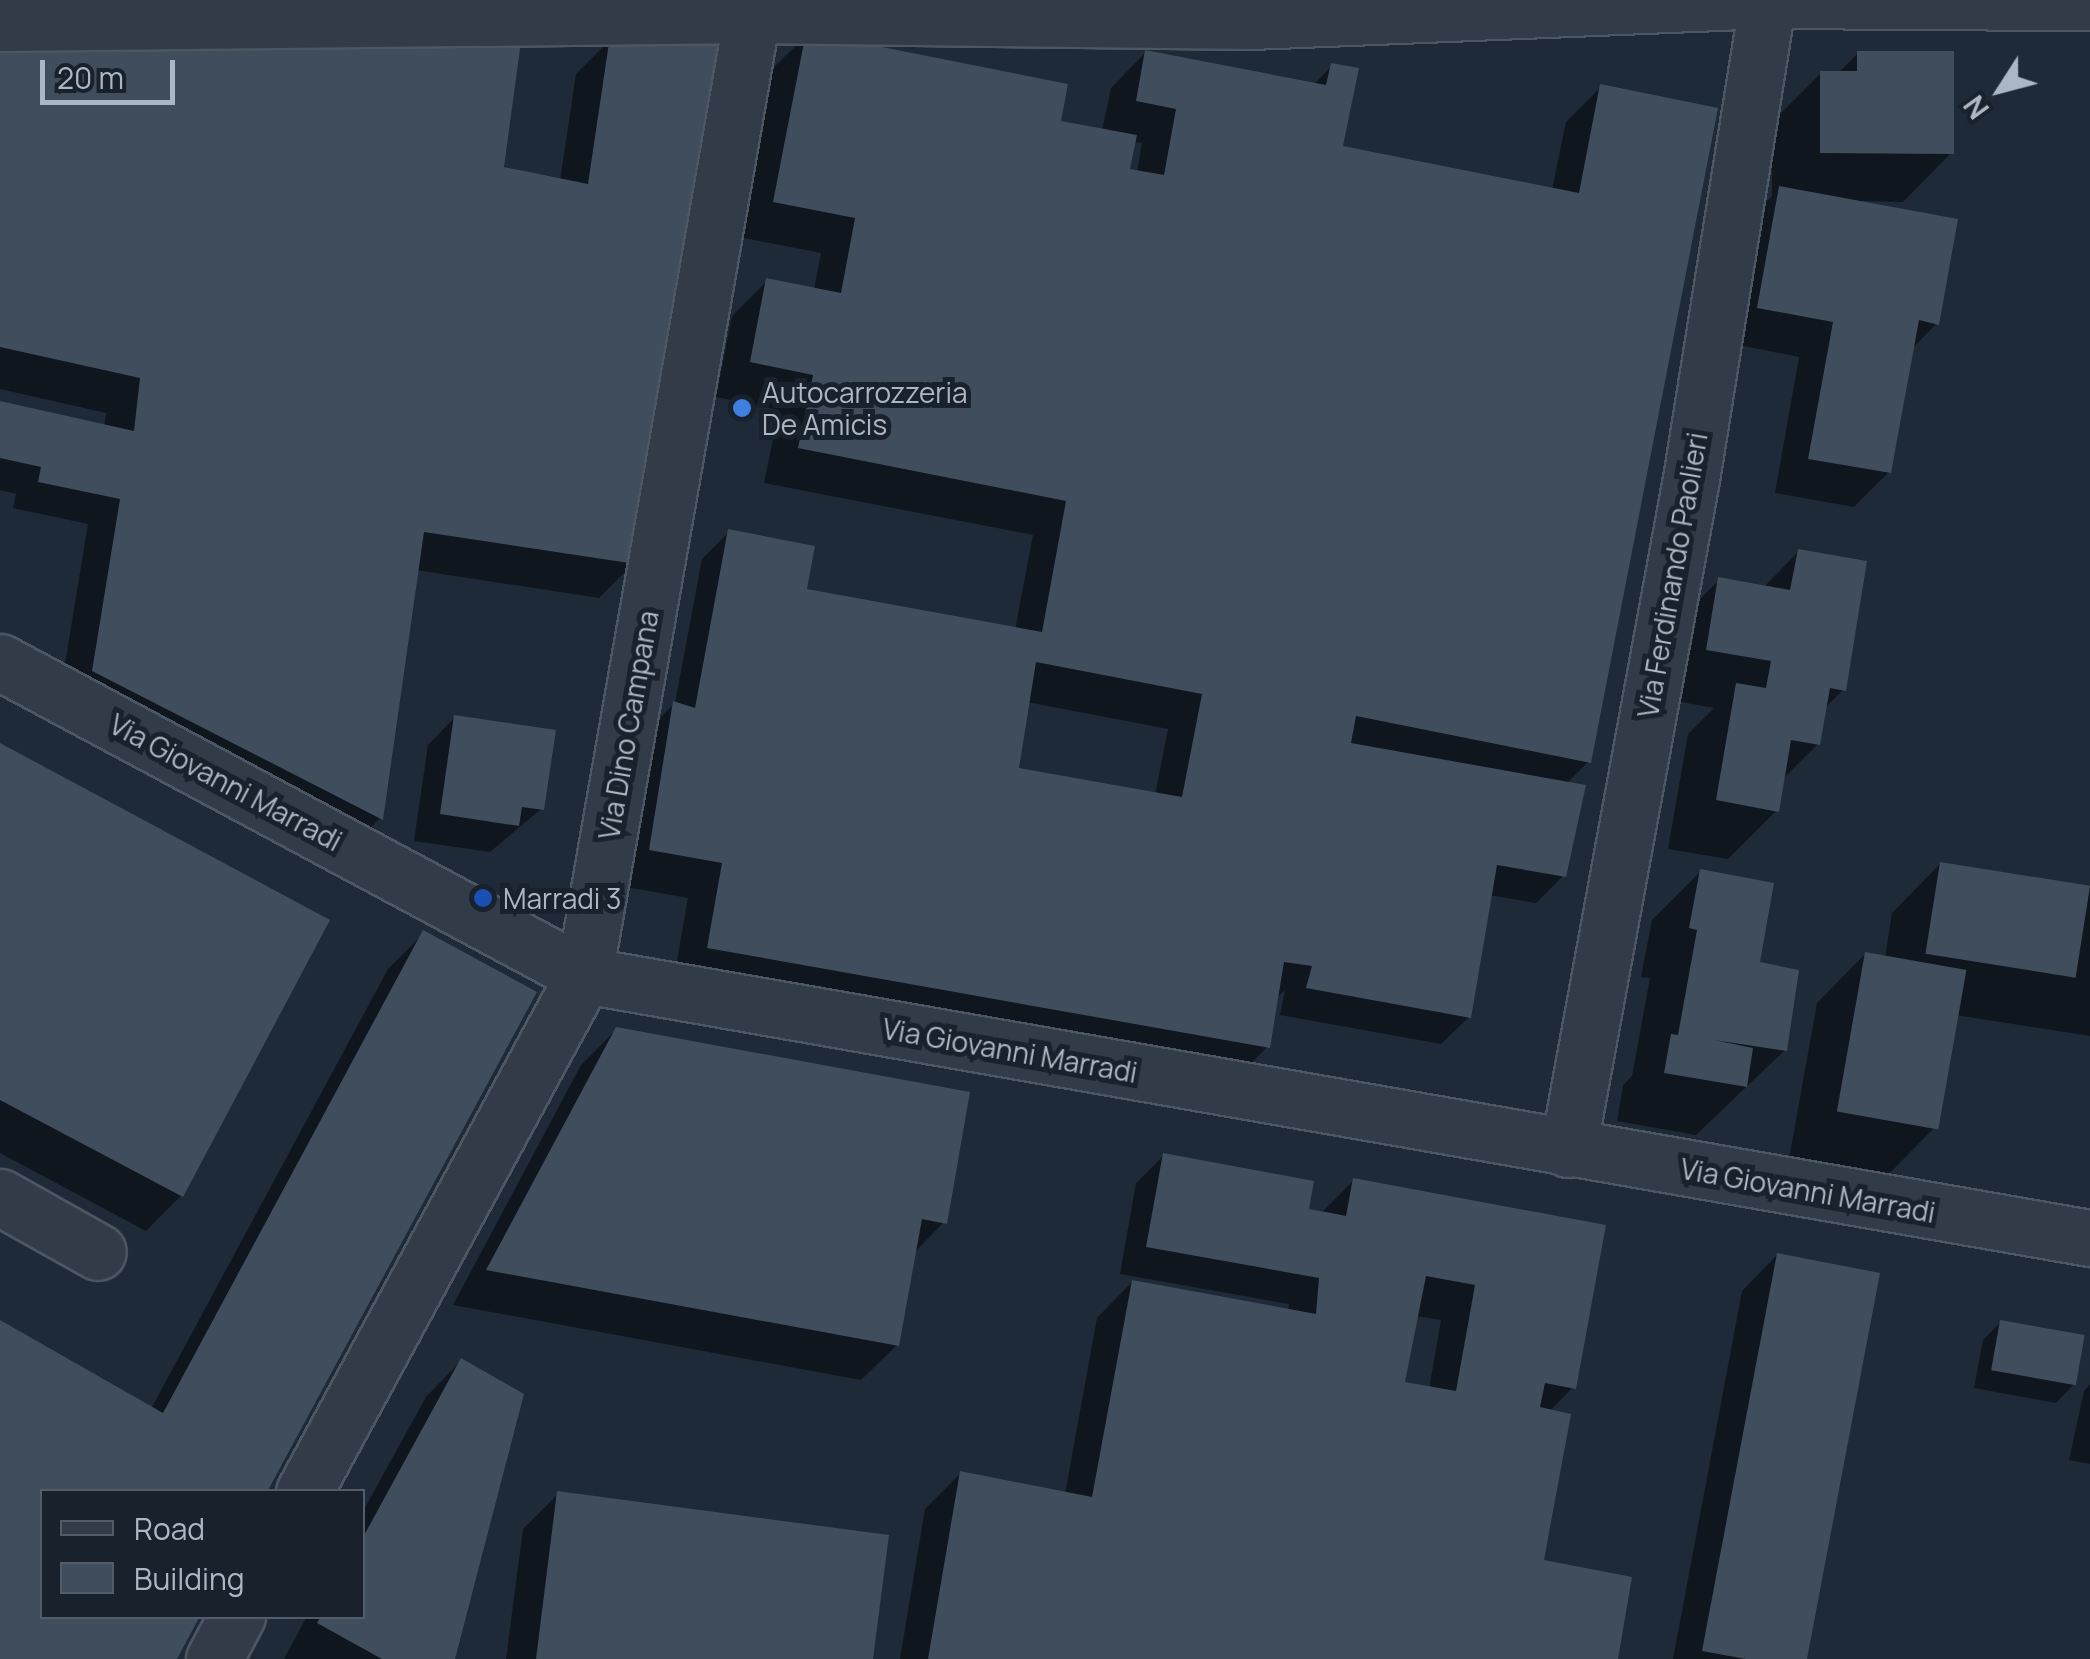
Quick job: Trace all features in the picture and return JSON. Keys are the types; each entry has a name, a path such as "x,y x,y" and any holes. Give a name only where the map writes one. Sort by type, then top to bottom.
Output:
{"street":[{"path":"0,23 752,16 1251,21 1769,0 2090,2"},
{"name":"Via Ferdinando Paolieri","path":"1568,1148 1690,479 1769,0"},
{"name":"Via Dino Campana","path":"306,1489 584,975 752,16"},
{"name":"Via Giovanni Marradi","path":"0,662 584,975 2090,1238"},
{"path":"0,1197 98,1252"},
{"path":"214,1659 235,1619"}],"building":[{"path":"806,32 1068,84 1061,121 1137,135 1130,169 1164,175 1176,109 1136,101 1145,50 1326,85 1331,63 1359,68 1343,146 1579,193 1600,84 1718,108 1591,763 1356,716 1351,743 1586,785 1566,877 1497,865 1471,1018 1306,988 1312,966 1284,962 1270,1048 707,948 722,863 649,850 673,701 695,708 728,529 815,546 807,589 1042,632 1066,501 798,448 813,375 750,362 766,278 841,293 855,218 773,202","holes":["1036,662 1202,694 1182,797 1019,768"]},
{"path":"522,34 504,167 588,184 610,36 728,40 636,564 424,532 383,820 92,671 120,499 38,482 41,467 0,458 0,401 134,431 140,378 0,347 0,37"},
{"path":"1857,51 1954,51 1954,154 1820,153 1820,71 1857,71"},
{"path":"1779,186 1958,219 1939,325 1919,320 1891,473 1808,459 1833,322 1757,308"},
{"path":"1798,549 1867,561 1846,691 1830,688 1820,745 1791,740 1779,812 1716,800 1736,683 1766,688 1771,661 1706,650 1718,577 1790,590"},
{"path":"454,715 556,730 544,810 522,807 519,826 440,814"},
{"path":"0,743 330,920 183,1197 0,1100"},
{"path":"1940,862 2090,886 2076,978 1925,954"},
{"path":"1700,869 1774,883 1760,962 1799,970 1787,1051 1714,1040 1753,1048 1747,1087 1664,1073 1671,1034 1678,1035 1697,930 1689,928"},
{"path":"423,930 537,992 269,1489 40,1489 40,1619 198,1619 177,1659 0,1659 0,1320 163,1413"},
{"path":"1865,952 1966,970 1938,1129 1837,1112"},
{"path":"616,1027 970,1092 947,1224 922,1219 899,1346 486,1270"},
{"path":"1163,1153 1314,1181 1309,1209 1346,1216 1353,1178 1606,1225 1576,1389 1545,1383 1540,1407 1571,1414 1544,1560 1632,1577 1618,1659 928,1659 960,1471 1092,1497 1132,1280 1316,1314 1319,1278 1146,1247","holes":["1426,1276 1475,1285 1456,1391 1405,1382"]},
{"path":"1777,1253 1880,1273 1807,1659 1746,1659 1702,1651"},
{"path":"2000,1320 2085,1335 2076,1385 1991,1370"},
{"path":"461,1358 524,1394 455,1659 382,1659 317,1623 319,1619 365,1619 365,1534"},
{"path":"557,1491 889,1535 873,1659 536,1659"}],"place":[{"name":"Autocarrozzeria De Amicis","path":"742,408"},
{"name":"Marradi 3","path":"483,898"}]}
